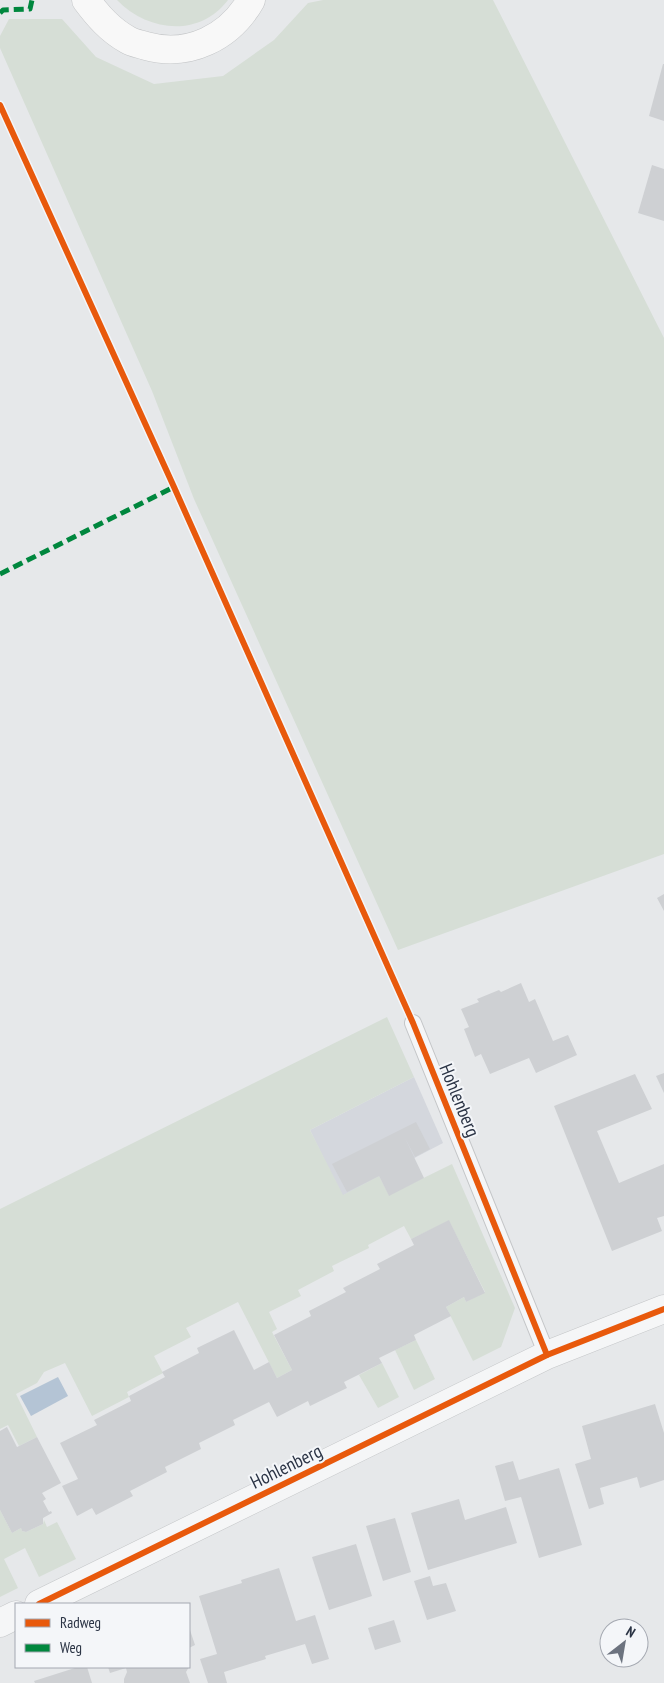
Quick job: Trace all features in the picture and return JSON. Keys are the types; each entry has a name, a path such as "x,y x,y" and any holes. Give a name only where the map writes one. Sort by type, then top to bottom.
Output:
{"street":[{"path":"86,0 103,23 129,41 159,49 190,48 219,36 242,15 251,0"},
{"name":"Hohlenberg","path":"41,1603 547,1355 664,1309"},
{"path":"0,1623 15,1616"}],"lane":[{"name":"Hohlenberg","path":"413,1023 547,1355"}],"shaded area":[{"path":"117,0 228,0 203,21 173,26 143,19 129,11"},
{"path":"323,0 493,0 664,338 664,854 398,950 194,499 152,391 0,48 0,36 9,19 62,19 96,57 154,84 223,76 274,40 308,3"},
{"path":"387,1017 414,1077 310,1130 343,1195 379,1176 389,1195 452,1164 515,1308 501,1347 473,1361 446,1307 464,1297 466,1302 485,1292 449,1221 411,1239 404,1226 368,1245 369,1248 332,1266 334,1271 298,1290 301,1296 269,1312 277,1329 272,1332 292,1370 277,1378 238,1302 186,1328 191,1337 154,1356 163,1373 127,1392 129,1397 92,1416 65,1363 44,1372 37,1383 16,1394 37,1437 19,1446 8,1425 0,1429 0,1209"},
{"path":"414,1077 443,1143 342,1196 310,1130"},
{"path":"416,1340 435,1379 414,1390 395,1350"},
{"path":"382,1363 399,1397 378,1408 359,1375"},
{"path":"0,1510 12,1533 21,1528 22,1531 26,1532 43,1524 44,1520 47,1527 57,1522 76,1559 39,1577 25,1548 4,1559 18,1588 0,1597"}],"water":[{"path":"58,1377 68,1396 31,1416 20,1396"}],"building":[{"path":"664,64 664,121 649,116"},
{"path":"652,165 664,169 664,221 638,213"},
{"path":"664,894 664,911 657,898"},
{"path":"521,983 529,1002 535,999 553,1041 568,1035 577,1055 536,1073 529,1058 490,1074 481,1054 475,1057 464,1029 469,1027 461,1009 479,1002 477,999 499,990 501,992"},
{"path":"664,1073 664,1093 656,1076"},
{"path":"635,1074 652,1109 597,1131 619,1183 664,1164 664,1216 657,1218 662,1231 612,1251 554,1106"},
{"path":"416,1122 430,1149 415,1157 405,1138 424,1178 389,1196 379,1176 347,1192 332,1164"},
{"path":"449,1220 485,1293 466,1302 464,1297 446,1307 451,1316 414,1335 416,1340 379,1358 382,1363 344,1382 347,1388 310,1406 308,1401 277,1417 269,1402 233,1420 235,1425 199,1443 201,1449 165,1467 167,1472 130,1491 133,1496 96,1515 92,1508 77,1516 62,1486 78,1479 60,1443 97,1425 94,1420 131,1401 129,1396 165,1377 162,1372 199,1353 197,1348 234,1330 254,1370 269,1362 277,1378 292,1370 274,1335 311,1316 309,1311 346,1292 343,1288 380,1269 377,1264 414,1245 411,1239"},
{"path":"655,1404 664,1433 664,1480 640,1488 637,1477 600,1488 604,1504 589,1509 575,1464 591,1459 582,1426"},
{"path":"7,1427 17,1447 37,1437 61,1483 42,1493 46,1499 43,1501 49,1512 51,1511 52,1513 43,1518 43,1524 26,1532 22,1531 21,1528 12,1533 0,1510 0,1431"},
{"path":"513,1461 519,1480 559,1468 582,1545 539,1558 521,1497 505,1501 495,1466"},
{"path":"459,1499 465,1520 506,1507 517,1543 428,1570 411,1513"},
{"path":"395,1518 411,1572 383,1581 366,1526"},
{"path":"356,1544 372,1596 329,1610 312,1557"},
{"path":"279,1568 296,1621 315,1615 329,1659 312,1664 305,1644 265,1656 266,1659 224,1672 227,1683 208,1683 200,1659 217,1654 199,1596 242,1583 241,1580"},
{"path":"430,1576 433,1586 446,1583 456,1611 427,1620 414,1581"},
{"path":"394,1620 401,1642 375,1650 368,1628"},
{"path":"190,1630 195,1645 190,1648"},
{"path":"75,1668 87,1668 92,1683 35,1683 34,1681"},
{"path":"108,1668 126,1668 110,1673"},
{"path":"126,1668 188,1668 186,1672 190,1683 124,1683 127,1672"}],"marked path":[{"path":"0,13 3,10 30,9 32,0"},
{"path":"0,574 174,487"}],"cycle path":[{"path":"0,105 174,487 413,1023 547,1355"},
{"path":"41,1603 547,1355 664,1309"}]}
